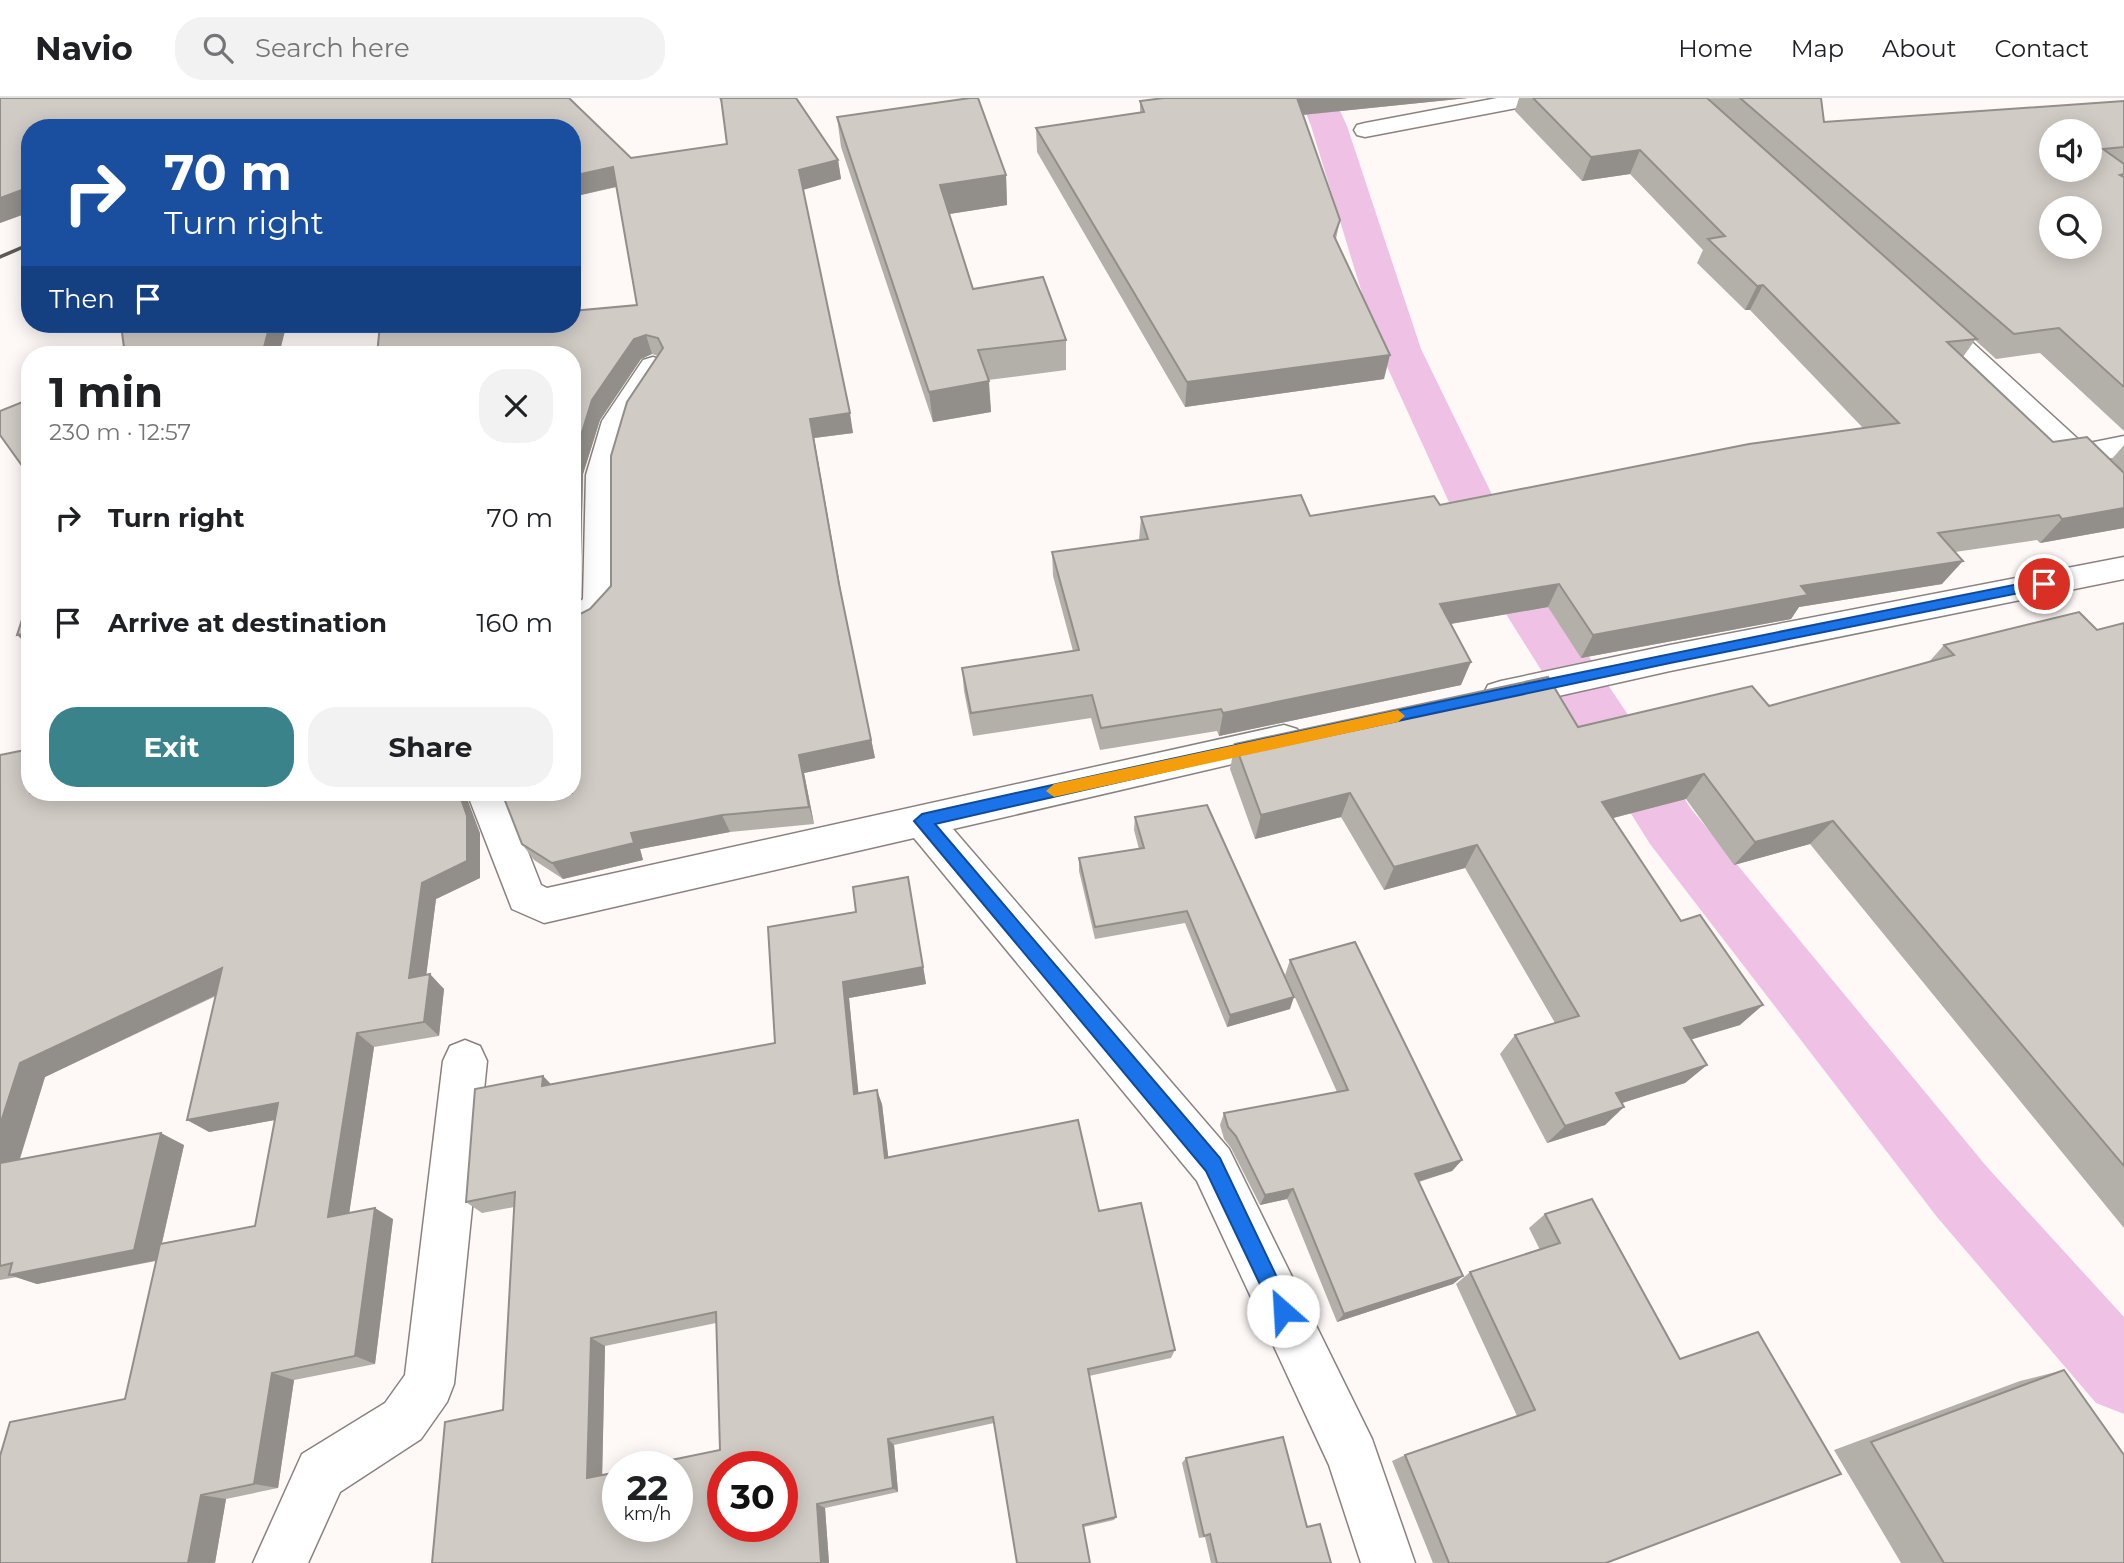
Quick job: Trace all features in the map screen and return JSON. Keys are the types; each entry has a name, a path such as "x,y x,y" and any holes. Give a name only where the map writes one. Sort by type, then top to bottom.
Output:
{"street":[{"path":"1365,130 1532,98"},
{"path":"1914,304 2080,454 2124,498"},
{"path":"581,620 600,604 601,475 617,421 653,366"},
{"path":"2080,454 2124,446"},
{"path":"1474,700 1670,658 2124,568"},
{"path":"489,801 526,897 544,906 1313,733"},
{"path":"922,821 1213,1165 1353,1458 1388,1563"},
{"path":"280,1563 321,1473 403,1421 429,1384 465,1061"}],"building":[{"path":"0,98 569,98 631,158 727,144 721,98 796,98 838,160 799,170 850,413 810,419 839,584 871,740 799,755 809,807 722,815 631,833 634,843 552,863 522,844 505,801 581,801 581,614 590,609 611,586 611,456 627,402 663,348 658,338 646,335 634,339 592,400 581,436 581,346 378,346 379,333 581,333 581,310 637,305 613,167 581,174 581,119 21,119 21,190 0,198"},
{"path":"978,98 1006,175 940,185 973,289 1043,277 1066,340 978,350 989,381 929,392 837,117"},
{"path":"1164,98 1297,98 1340,220 1334,236 1390,355 1187,382 1036,128 1144,112 1140,101"},
{"path":"1533,98 1707,98 1977,339 1947,342 2053,442 2087,437 2124,473 2124,508 2062,519 2059,515 1938,533 1963,561 1801,586 1808,595 1593,635 1559,584 1440,604 1471,662 1223,713 1221,709 1101,728 1092,695 971,713 962,668 1079,650 1052,552 1148,539 1141,517 1301,495 1310,516 1434,496 1440,505 1749,444 1899,423 1763,285 1757,286 1708,239 1725,236 1640,150 1591,157"},
{"path":"1740,98 1821,98 1824,122 2124,101 2124,147 2103,149 2124,164 2124,174 2120,175 2124,177 2124,387 2059,328 2014,334"},
{"path":"122,333 268,333 264,346 124,346"},
{"path":"21,403 21,464 0,435 0,411"},
{"path":"2079,612 2097,630 2124,623 2124,1166 1833,821 1755,842 1704,774 1602,802 1681,921 1700,915 1763,1005 1684,1028 1707,1065 1616,1093 1624,1107 1565,1126 1515,1035 1579,1016 1477,845 1394,867 1350,793 1261,815 1235,744 1548,677 1578,727 1752,686 1769,706 1954,655 1944,645"},
{"path":"21,751 21,801 462,801 467,816 467,861 422,883 409,978 430,974 424,1022 357,1033 328,1217 375,1208 355,1356 272,1373 254,1484 201,1495 188,1563 0,1563 0,1456 10,1422 125,1399 160,1244 255,1226 278,1103 187,1120 222,968 20,1063 0,1125 0,755"},
{"path":"1207,805 1294,997 1230,1015 1187,911 1095,927 1079,858 1144,848 1135,817"},
{"path":"908,877 923,967 843,982 854,1094 877,1090 885,1158 1078,1120 1099,1211 1141,1203 1175,1350 1088,1369 1116,1517 1083,1525 1090,1563 1017,1563 993,1417 888,1439 893,1488 817,1504 821,1563 432,1563 445,1422 503,1410 515,1192 466,1202 475,1089 543,1076 542,1086 775,1043 768,927 856,912 853,887","holes":["716,1312 720,1450 715,1451 798,1451 798,1542 707,1542 707,1453 693,1456 693,1542 602,1542 602,1475 587,1478 591,1338"]},
{"path":"1355,942 1462,1160 1415,1174 1463,1276 1344,1314 1293,1189 1265,1195 1236,1136 1228,1127 1224,1113 1348,1090 1290,960"},
{"path":"161,1133 134,1250 9,1275 12,1263 0,1266 0,1163"},
{"path":"1592,1199 1680,1359 1758,1332 1841,1474 1606,1563 1449,1563 1405,1455 1535,1410 1470,1272 1560,1243 1545,1214"},
{"path":"2064,1370 2124,1455 2124,1563 1944,1563 1871,1442"},
{"path":"1283,1437 1307,1527 1320,1524 1331,1563 1217,1563 1210,1534 1204,1536 1186,1458"}],"waterway":[{"path":"1317,98 1329,126 1400,349 1502,566 1671,827 1962,1192 2124,1375"}],"railway":[{"path":"0,257 21,248"}],"slow traffic":[{"path":"1054,791 1398,716"}],"route":[{"path":"1283,1311 1213,1165 922,821 1233,750 1670,658 2044,584"}]}
